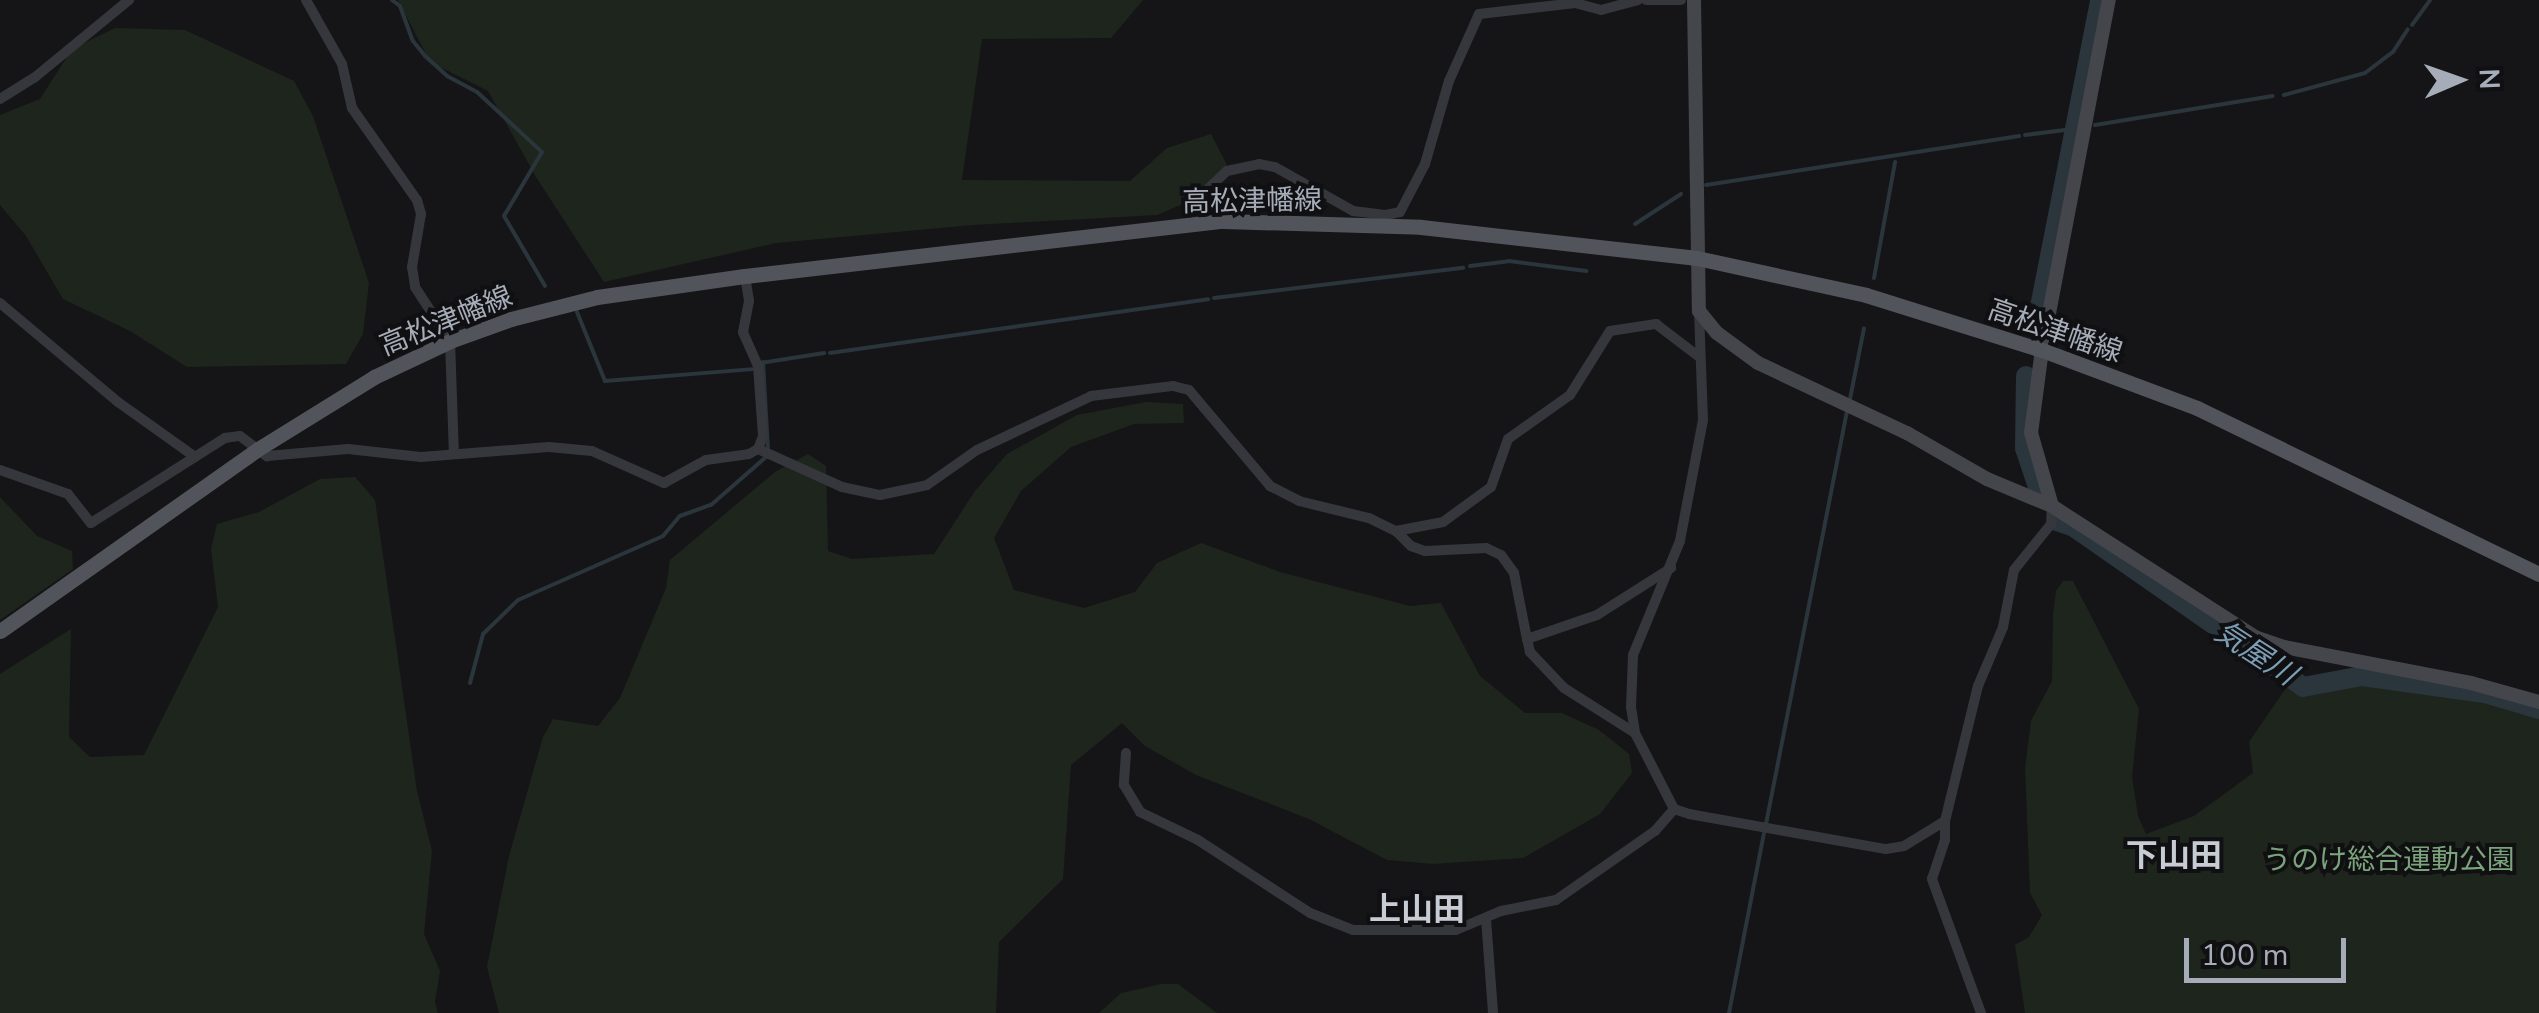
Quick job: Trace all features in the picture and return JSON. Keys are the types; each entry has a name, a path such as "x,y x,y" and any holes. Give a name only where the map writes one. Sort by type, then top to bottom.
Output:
{"main road":[{"name":"高松津幡線","path":"0,631 258,450 374,377 450,340 597,297 745,276 1224,221 1421,227 1698,258 1866,295 2042,350 2196,408 2539,574"}],"street":[{"path":"0,98 38,75 129,0"},
{"path":"306,0 342,64 352,108 417,200 420,214 412,267 415,287 450,340 454,454"},
{"path":"1194,202 1227,171 1259,164 1275,167 1353,210 1386,215 1400,212 1425,164 1450,81 1479,14 1575,3 1601,10 1638,0"},
{"path":"1646,0 1681,0"},
{"path":"1674,809 1635,733 1631,707 1633,655 1680,542 1703,420 1698,356 1694,0"},
{"path":"1981,1013 1932,879 1946,840 1945,821 1978,686 2003,627 2014,570 2051,524 2052,506 2031,433 2042,350 2109,0"},
{"path":"1334,224 1335,202"},
{"path":"745,276 748,301 744,340 758,366 763,398 763,436 758,449"},
{"path":"0,303 118,402 195,457"},
{"path":"1699,312 1716,334 1758,363 1907,433 1986,479 2052,506 2256,636 2284,647 2471,683 2539,702"},
{"path":"1396,531 1443,522 1491,487 1508,439 1570,395 1610,331 1656,324 1698,356"},
{"path":"0,470 68,494 91,523 226,438 240,436 267,456 348,449 421,457 549,447 592,450 664,483 706,460 758,449 842,487 880,494 927,485 978,450 1091,396 1173,386 1189,390 1270,486 1299,501 1369,518 1396,531 1410,546 1425,551 1486,548 1501,555 1514,573 1530,652 1564,688 1635,733"},
{"path":"1527,639 1597,615 1670,568"},
{"path":"1126,753 1124,786 1140,812 1198,840 1310,913 1353,930 1456,930 1556,900 1655,831 1674,809"},
{"path":"1674,809 1886,849 1904,846 1945,821"},
{"path":"1486,919 1493,1013"}],"green space":[{"path":"398,0 1143,0 1111,38 982,39 962,180 1130,181 1167,148 1211,134 1227,165 1192,200 1157,215 973,225 776,243 604,282 536,177 488,91 430,62"},
{"path":"115,28 185,30 294,81 313,116 369,283 363,334 346,364 187,367 130,331 63,299 26,236 0,205 0,115 40,99 72,49"},
{"path":"1146,402 1183,404 1184,423 1134,424 1071,447 1021,491 994,538 1014,590 1084,608 1135,592 1157,563 1201,543 1280,572 1410,606 1441,603 1480,676 1525,713 1562,713 1599,730 1629,754 1632,773 1600,814 1523,858 1433,864 1387,860 1309,819 1196,775 1145,746 1122,723 1071,765 1063,879 999,942 996,1013 499,1013 487,967 509,856 543,737 553,719 598,726 620,698 666,588 670,560 775,472 808,454 826,466 828,551 852,559 934,554 975,491 1007,454 1077,415"},
{"path":"355,477 375,500 417,791 432,851 424,934 440,971 435,1002 438,1013 0,1013 0,674 71,629 69,737 90,757 144,755 218,607 211,549 217,524 259,512 320,479"},
{"path":"0,497 37,536 72,551 73,569 0,620"},
{"name":"うのけ総合運動公園","path":"2063,581 2073,581 2139,709 2132,777 2138,816 2146,834 2194,816 2253,773 2249,742 2288,685 2372,683 2481,701 2539,716 2539,1013 2025,1013 2015,945 2029,937 2042,915 2030,893 2025,768 2031,721 2052,681 2053,614 2056,591"},
{"path":"1178,984 1217,1013 1099,1013 1121,993"}],"waterway":[{"path":"392,0 400,6 413,41 425,56 447,76 477,92 542,152 504,216 545,286"},
{"name":"気屋川","path":"2040,307 2100,0"},
{"path":"2412,25 2430,0"},
{"path":"2284,95 2365,73 2393,52 2408,29"},
{"path":"2095,125 2273,96"},
{"path":"2025,135 2065,130"},
{"path":"1706,185 2019,136"},
{"path":"1874,278 1895,162"},
{"path":"1635,224 1681,194"},
{"path":"1470,266 1509,261 1586,271"},
{"path":"1214,298 1463,268"},
{"path":"830,353 1208,299"},
{"path":"577,312 605,381 753,369"},
{"path":"1850,399 1864,328"},
{"path":"761,363 824,353"},
{"path":"763,362 768,448"},
{"name":"気屋川","path":"2026,376 2025,448 2038,487"},
{"path":"1766,824 1847,412"},
{"path":"470,683 483,634 518,600 663,536 680,516 711,505 766,457"},
{"name":"気屋川","path":"2057,521 2074,527 2303,687 2362,676 2485,693 2539,709"},
{"path":"1729,1013 1764,833"}],"district":[{"name":"下山田","path":"2174,856"},
{"name":"上山田","path":"1417,910"}]}
